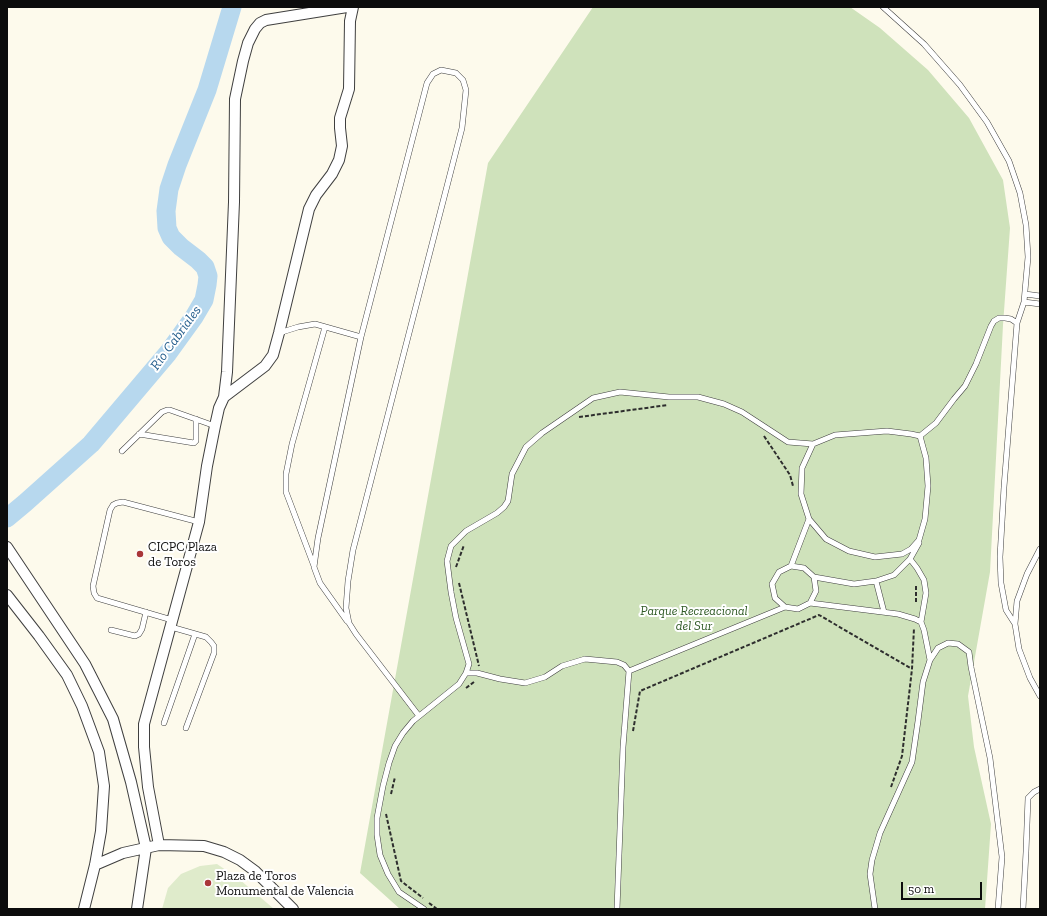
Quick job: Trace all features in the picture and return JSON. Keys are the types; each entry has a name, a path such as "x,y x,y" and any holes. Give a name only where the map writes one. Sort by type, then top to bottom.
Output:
{"street":[{"path":"159,845 148,787 144,747 144,724 200,522 207,466 219,408 224,397 227,372 234,202 235,99 248,43 255,29 260,23 266,20 347,7"},
{"path":"224,397 265,366 273,355 310,209 316,195 332,174 339,160 342,146 340,118 349,89 350,21 353,7"},
{"path":"7,547 85,664 113,719 131,782 146,848 137,909"},
{"path":"7,595 67,675 82,706 99,752 104,786 101,831 95,865 84,909"},
{"path":"95,865 123,853 159,845 204,846 224,852 240,860 255,871 292,909"}],"lane":[{"path":"883,7 924,44 960,85 987,122 1009,161 1020,193 1026,224 1028,257 1024,302 1017,323 1000,557 1001,583 1006,610 1015,624"},
{"path":"314,567 318,538 361,337 427,83 433,74 442,70 456,73 463,80 466,90 462,128 353,550 348,581 346,608 349,623"},
{"path":"1025,294 1040,296"},
{"path":"1024,302 1040,304"},
{"path":"920,436 936,423 954,398 965,386 994,321 999,318 1005,318 1011,319 1017,323"},
{"path":"279,333 298,327 315,324 361,337"},
{"path":"325,327 292,444 286,474 286,492 320,583 356,634 419,716"},
{"path":"424,909 399,892 388,874 380,855 377,835 377,818 383,786 395,746 403,733 413,721 459,684 466,673 468,664 456,618 447,561 451,546 466,531 497,513 504,507 508,500 512,474 526,447 542,433 593,398 620,392 670,397 698,397 724,404 742,412 788,442 813,444 835,435 887,431 920,436"},
{"path":"122,451 162,412 167,410 215,426"},
{"path":"139,434 194,443 196,441 196,419"},
{"path":"785,607 775,598 772,584 779,572 791,566 804,568 814,577 854,584 894,575 910,559 920,540 925,519 928,486 926,458 920,436"},
{"path":"813,444 802,468 800,494 809,519 826,539 849,551 875,557 902,554 911,549 920,540"},
{"path":"186,728 214,653 214,646 206,637 195,634 146,612 97,598 94,593 93,586 110,510 113,505 123,502 200,522"},
{"path":"791,566 809,519"},
{"path":"1040,549 1027,574 1017,601 1015,624 1019,649 1030,678 1040,696"},
{"path":"910,559 924,580 926,593 920,622"},
{"path":"810,603 816,591 814,577"},
{"path":"876,580 884,612"},
{"path":"629,671 785,607 798,609 810,603 898,614 915,619 920,622 924,630 930,660"},
{"path":"111,630 134,636 139,634 142,630 146,612"},
{"path":"164,724 195,634"},
{"path":"875,909 870,874 872,860 880,833 912,762 923,682 930,660 938,648 948,643 958,644 969,652 978,705 990,758 1002,857 998,909"},
{"path":"466,673 525,683 545,677 562,666 585,659 617,662 624,665 629,671 623,746 617,909"},
{"path":"1023,909 1028,798 1040,789"}],"path":[{"path":"575,418 674,404"},
{"path":"762,434 790,475 794,489"},
{"path":"455,569 466,540"},
{"path":"889,792 902,756 912,669 917,568"},
{"path":"457,577 479,667 474,682 462,692"},
{"path":"632,735 640,691 818,615 912,669"},
{"path":"390,798 395,775"},
{"path":"386,813 401,881 437,909"}],"green space":[{"name":"Parque Recreacional del Sur","path":"593,7 850,7 880,28 928,70 969,118 1003,180 1010,228 1003,325 990,572 968,696 974,747 991,824 985,909 400,909 360,873 488,163"},
{"name":"Plaza de Toros Monumental de Valencia","path":"217,864 239,879 274,909 162,909 168,888 181,874 200,866"}],"waterway":[{"name":"Río Cabriales","path":"7,518 91,444 168,353 194,317 204,300 208,276 205,267 171,237 167,228 166,211 169,189 207,90 232,7"}],"place":[{"name":"CICPC Plaza de Toros","path":"140,554"},
{"name":"Plaza de Toros Monumental de Valencia","path":"208,883"}]}
